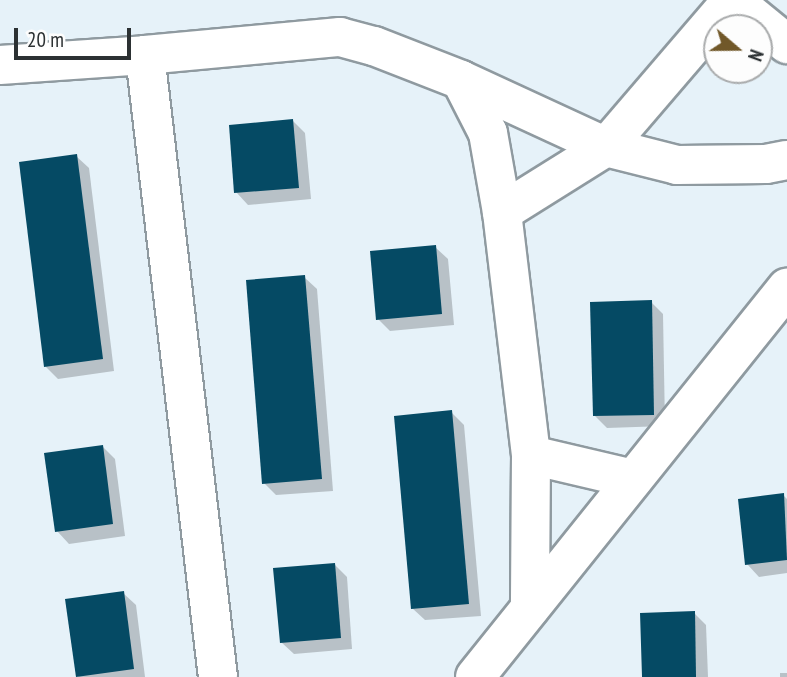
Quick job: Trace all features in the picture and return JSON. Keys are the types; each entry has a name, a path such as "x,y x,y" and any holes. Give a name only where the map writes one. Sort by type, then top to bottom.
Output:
{"street":[{"path":"502,212 606,147 733,0 787,44"},
{"path":"0,65 340,37 374,46 461,80 606,147 677,165 766,164 787,160"},
{"path":"145,55 218,677"},
{"path":"461,80 488,133 502,212 531,455 530,608"},
{"path":"474,677 787,287"},
{"path":"531,455 633,480"}],"building":[{"path":"293,119 299,188 234,193 229,125"},
{"path":"77,154 103,359 44,367 19,162"},
{"path":"436,245 442,314 376,320 370,251"},
{"path":"305,275 322,479 262,484 246,280"},
{"path":"652,300 654,415 593,416 590,302"},
{"path":"452,410 469,604 411,609 394,416"},
{"path":"103,445 113,524 55,532 44,453"},
{"path":"784,493 787,560 745,565 738,499"},
{"path":"335,563 341,638 280,643 273,568"},
{"path":"124,591 134,669 76,677 65,599"},
{"path":"695,611 696,677 642,677 640,613"}]}
